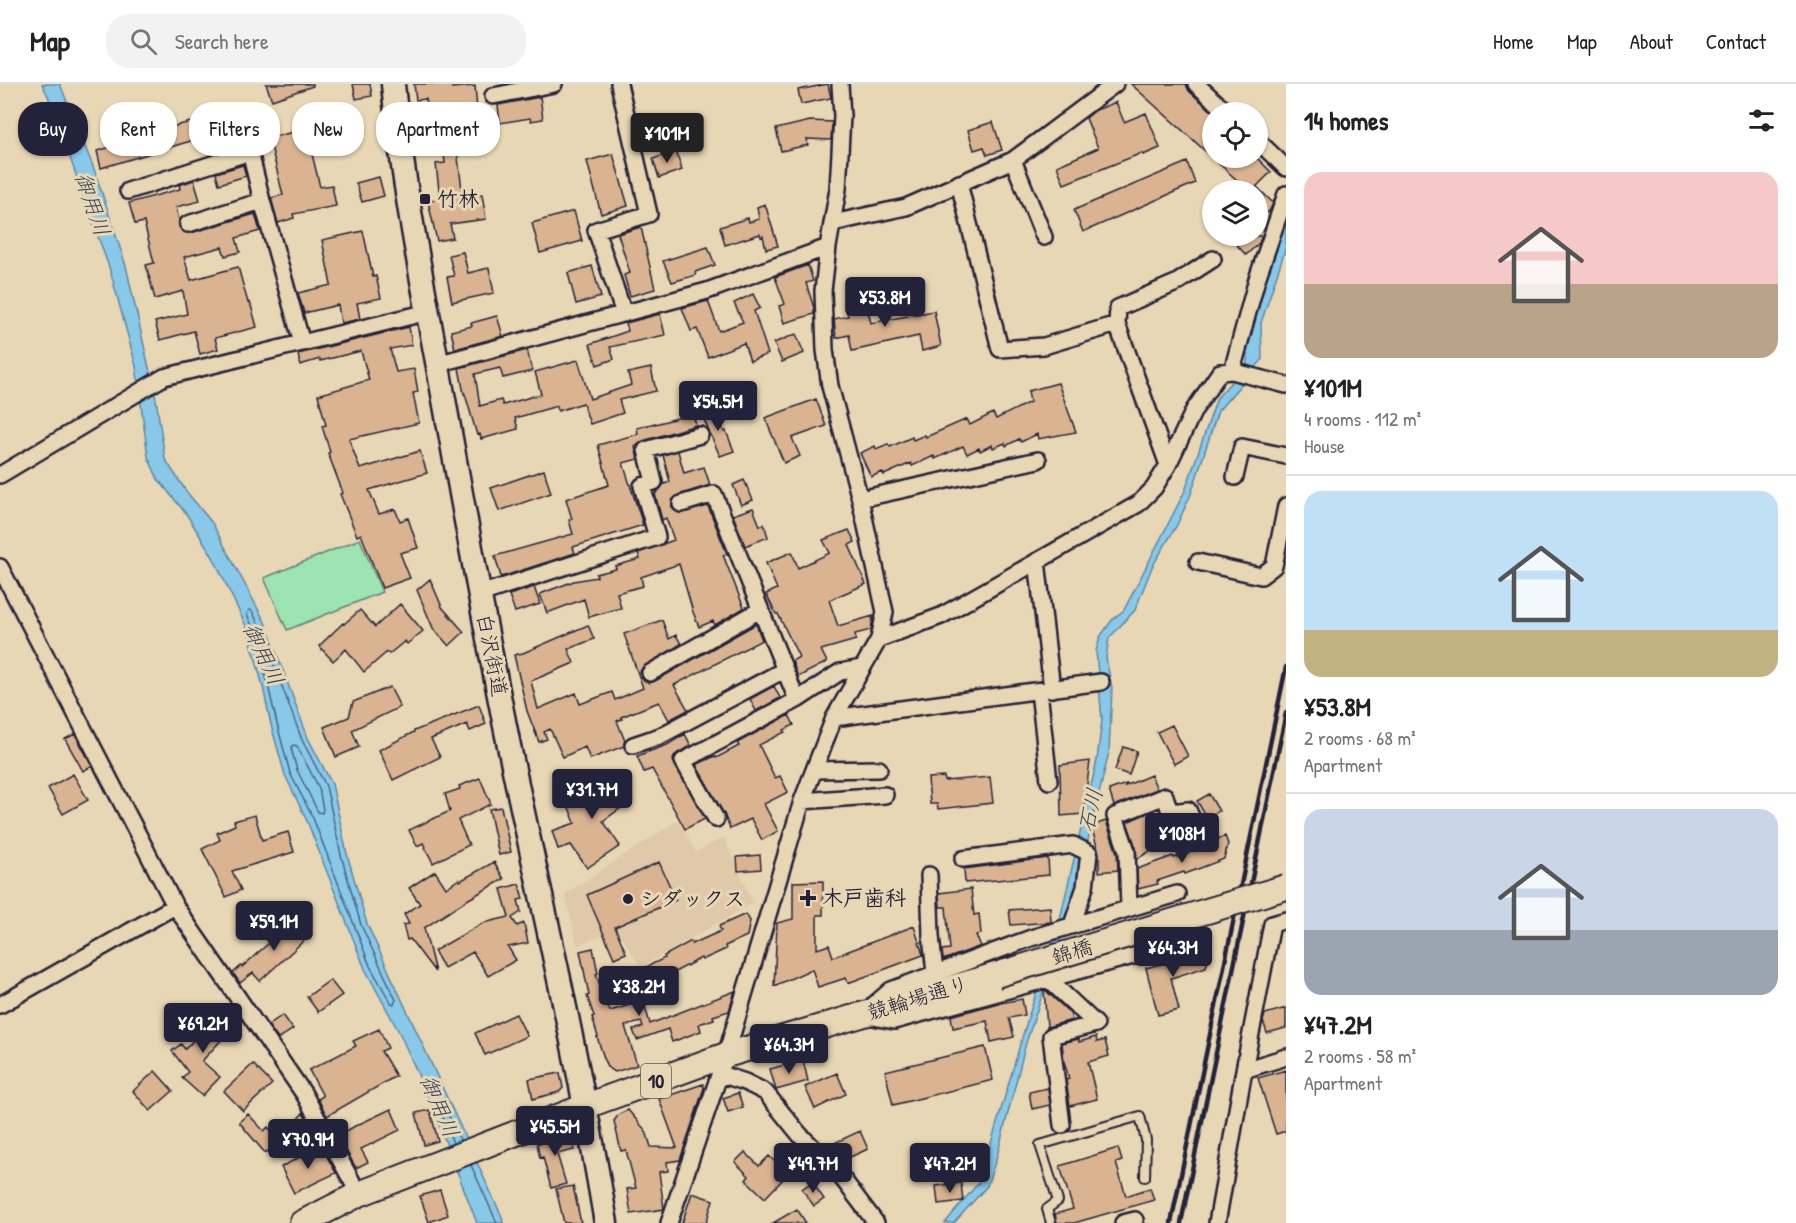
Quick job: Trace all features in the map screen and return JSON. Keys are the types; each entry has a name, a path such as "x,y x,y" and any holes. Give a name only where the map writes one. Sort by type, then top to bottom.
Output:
{"main road":[{"name":"白沢街道","path":"393,84 405,178 480,594 518,787 586,1106 606,1223"},
{"name":"錦橋","path":"996,975 1286,887"},
{"name":"競輪場通り","path":"302,1223 359,1194 586,1106 723,1065 862,1014 996,975"}],"street":[{"path":"493,96 554,84"},
{"path":"619,84 649,214 596,230 624,314"},
{"path":"669,1223 723,1065 802,801 834,718 879,639 885,612 860,499 830,386 825,350 823,291 838,189 842,116 840,84"},
{"path":"833,223 906,207 1013,160 1115,84"},
{"path":"1196,84 1216,102"},
{"path":"1268,151 1286,168"},
{"path":"128,191 250,152 302,343"},
{"path":"1013,160 1044,237"},
{"path":"959,183 1000,349 1044,346 1117,324"},
{"path":"1232,371 1257,279 1286,194"},
{"path":"188,224 262,201"},
{"path":"437,364 707,291 828,247"},
{"path":"1168,465 1117,324 1118,308 1176,283 1214,259"},
{"path":"0,475 164,377 428,312"},
{"path":"879,639 941,616 1138,504 1154,488 1168,465 1194,410 1220,372 1232,371 1286,385"},
{"path":"480,594 657,537 642,486 654,482 646,450 700,435"},
{"path":"1235,477 1242,447 1286,456"},
{"path":"860,499 1038,460"},
{"path":"681,504 714,494 797,700"},
{"path":"1198,562 1261,576 1274,566 1286,506"},
{"path":"1037,561 1046,690 1049,781"},
{"path":"0,567 175,906 304,1095 359,1194"},
{"path":"650,673 760,610"},
{"path":"716,819 683,761 797,700 840,672 862,668"},
{"path":"633,745 660,736 784,669"},
{"path":"834,718 1101,682"},
{"path":"814,770 879,769"},
{"path":"802,801 885,795"},
{"path":"1129,908 1126,851 1115,816 1166,796 1170,812 1188,810 1201,838"},
{"path":"963,859 1073,845 1089,853 1085,887 1071,925"},
{"path":"929,875 935,974"},
{"path":"862,1014 891,990 1031,938 1176,894"},
{"path":"0,1005 175,906"},
{"path":"1217,1223 1272,924 1286,920"},
{"path":"862,1014 894,1021 1181,943"},
{"path":"1049,980 1096,1024 1051,1035 1062,1125"},
{"path":"1244,1070 1286,1058"},
{"path":"723,1065 745,1082 765,1092 800,1135 836,1170 876,1223"}],"lane":[{"path":"1051,1223 1047,1209 1058,1201 1040,1145 1140,1116 1146,1140 1145,1177"}],"shaded area":[{"path":"678,820 696,852 724,837 753,903 641,967 617,929 577,946 565,894"}],"green space":[{"path":"360,539 382,592 287,630 264,578"}],"water":[{"path":"42,84 60,84 67,102 50,102"},
{"name":"御用川","path":"88,154 126,266 156,399 165,459 186,491 212,523 265,622 308,738 332,784 347,854 367,924 503,1223 477,1223 430,1101 399,1032 365,969 307,821 285,775 248,630 213,557 187,515 158,479 148,457 136,366 110,270 69,156 88,156"},
{"name":"石川","path":"1286,218 1286,247 1261,323 1262,360 1218,411 1191,494 1177,525 1152,567 1135,610 1109,638 1106,658 1112,688 1109,752 1073,903 1026,1043 987,1186 954,1223 945,1223 980,1181 1060,919 1097,760 1102,720 1096,651 1100,637 1112,620 1124,610 1185,491 1217,398 1247,364 1247,334 1276,239"}],"building":[{"path":"266,84 313,84 313,86 272,100"},
{"path":"353,84 370,84 372,96 356,99"},
{"path":"414,84 452,84 452,88 475,86 476,102 416,100"},
{"path":"828,84 831,98 801,104 798,90"},
{"path":"1131,84 1186,84 1189,91 1202,102 1202,148"},
{"path":"540,97 543,119 531,121 530,118 500,123 500,105"},
{"path":"1116,102 1124,122 1146,113 1160,148 1064,184 1057,166 1098,148 1086,118 1096,110"},
{"path":"810,121 832,122 831,140 807,139 808,145 781,151 776,129"},
{"path":"189,122 189,142 177,145 177,126"},
{"path":"993,122 1002,150 987,155 984,147 974,150 968,130"},
{"path":"292,132 292,156 313,156 320,187 332,185 336,206 293,214 294,218 278,223 271,198 283,195 273,156 280,156 280,135"},
{"path":"100,150 100,156 141,156 101,168 97,151"},
{"path":"676,151 682,170 659,178 653,159"},
{"path":"613,154 628,206 601,214 587,161"},
{"path":"444,156 458,156 463,197 482,194 486,219 450,224 453,238 437,241 428,201 440,199 436,164 445,163"},
{"path":"1187,162 1195,183 1083,232 1074,210"},
{"path":"243,165 246,176 219,184 216,173"},
{"path":"1224,168 1267,168 1271,172 1263,180 1237,180"},
{"path":"379,177 384,196 362,202 356,183"},
{"path":"194,180 200,201 176,207 182,231 191,233 255,214 260,231 236,238 240,252 225,256 222,247 184,257 191,280 238,267 257,327 215,338 218,349 200,354 194,331 160,340 155,322 187,314 183,291 155,299 146,265 154,263 144,222 135,224 129,203 180,189 179,185"},
{"path":"1268,198 1273,203 1268,212"},
{"path":"765,204 778,246 766,249 763,236 761,237 760,234 725,245 720,227 748,218 749,222 759,219 757,207"},
{"path":"574,211 582,241 540,253 532,223"},
{"path":"641,227 655,289 630,296 624,275 630,273 618,234"},
{"path":"363,231 373,277 376,276 381,298 357,303 360,319 341,323 338,305 304,313 298,293 331,285 322,240"},
{"path":"1238,246 1256,246 1246,255"},
{"path":"708,247 715,265 695,272 696,275 672,282 663,261"},
{"path":"463,252 468,273 489,268 494,293 452,302 447,277 454,276 449,255"},
{"path":"808,265 813,281 806,283 814,314 784,323 779,306 785,304 775,277"},
{"path":"592,266 601,297 576,304 568,273"},
{"path":"753,294 760,308 754,311 768,354 750,361 744,343 708,357 697,329 691,331 682,308 708,301 719,331 743,322 734,303"},
{"path":"865,298 871,323 934,311 941,346 922,351 919,336 852,351 849,335 836,338 834,319 848,316 845,302"},
{"path":"660,314 665,335 610,347 614,359 597,365 590,344 628,331 626,323"},
{"path":"497,316 503,336 455,349 451,331"},
{"path":"409,327 412,345 390,349 396,372 414,369 418,392 413,393 419,423 349,439 360,469 420,451 427,473 369,490 379,514 395,509 400,521 408,518 418,548 400,553 410,578 382,588 361,534 357,536 340,494 343,493 328,453 330,452 322,426 326,425 318,395 369,380 361,351 300,365 298,354"},
{"path":"796,334 804,353 782,362 774,343"},
{"path":"527,350 532,371 503,378 500,368 475,374 480,406 501,400 503,405 541,394 535,372 578,360 590,399 631,385 628,373 651,368 656,391 619,400 623,413 590,424 583,403 558,411 557,406 515,418 518,429 481,439 480,434 477,435 464,394 459,368"},
{"path":"1058,383 1076,432 1038,439 1037,434 1021,442 1019,439 1006,446 1005,443 993,448 992,445 967,454 963,446 935,459 934,456 912,466 911,463 884,475 882,472 871,477 860,453 875,446 876,449 888,444 890,447 912,437 913,440 925,435 926,437 967,419 970,425 993,413 996,419 1030,402 1028,391"},
{"path":"816,399 826,426 792,438 800,456 784,463 765,418"},
{"path":"716,409 734,451 720,456 701,413"},
{"path":"693,414 696,425 643,441 635,447 638,459 623,463 643,525 573,547 575,553 501,577 495,556 573,534 569,520 572,519 566,499 609,485 598,445 638,434 637,428"},
{"path":"678,451 684,473 704,467 710,485 678,495 672,501 672,507 675,511 683,513 708,506 727,554 723,555 744,608 715,625 713,621 699,627 679,564 641,577 643,586 617,593 621,608 589,617 584,599 547,613 540,594 574,581 597,577 596,574 616,569 615,566 640,559 638,553 674,540 666,518 662,520 655,494 664,484 670,482 663,455"},
{"path":"544,470 551,493 499,511 491,488"},
{"path":"744,480 753,500 741,505 733,485"},
{"path":"753,508 760,526 764,524 768,537 745,546 733,515"},
{"path":"849,530 855,542 849,545 866,584 829,600 838,626 873,616 871,630 855,634 856,640 821,650 827,662 798,677 792,661 799,657 766,594 777,589 766,563 792,552 798,568 830,553 823,540"},
{"path":"430,579 442,607 464,632 449,646 433,628 417,590"},
{"path":"534,587 540,604 515,612 509,595"},
{"path":"400,604 423,631 407,644 405,641 389,654 387,652 364,672 346,649 333,661 319,646 360,610 375,627"},
{"path":"662,620 669,639 676,635 681,644 642,668 641,677 649,683 756,624 762,640 674,685 688,710 669,720 659,702 621,717 622,719 617,721 625,741 624,746 590,759 585,747 563,757 550,729 544,732 547,739 539,742 527,711 514,655 588,625 594,639 568,649 574,663 531,681 538,709 576,693 580,704 612,692 615,700 643,688 624,634"},
{"path":"774,686 780,698 756,711 750,699"},
{"path":"390,687 400,707 352,730 359,747 336,757 324,727 349,717 353,702"},
{"path":"479,705 486,724 470,731 467,724 431,739 440,757 393,780 379,750 414,731"},
{"path":"789,715 794,725 759,745 775,778 780,776 788,792 764,804 778,831 762,840 751,819 730,829 696,765 739,746 737,743"},
{"path":"1172,725 1188,756 1174,764 1157,732"},
{"path":"75,734 92,766 83,771 65,739"},
{"path":"685,734 691,746 674,756 673,761 705,819 685,829 652,769 644,772 637,756 667,745"},
{"path":"1123,747 1137,751 1129,775 1115,770"},
{"path":"1090,761 1083,814 1061,816 1060,765"},
{"path":"73,774 88,800 63,814 48,788"},
{"path":"1151,775 1157,789 1114,806 1109,790"},
{"path":"609,776 614,790 621,785 632,800 603,821 620,846 587,868 571,845 558,849 552,831 575,823 564,795"},
{"path":"944,777 945,781 990,777 993,803 938,809 937,804 930,804 928,778"},
{"path":"480,778 491,804 458,820 469,845 433,863 423,843 417,846 409,830 450,811 445,794"},
{"path":"1209,794 1219,811 1207,818 1197,801"},
{"path":"501,807 511,852 499,855 489,809"},
{"path":"1150,812 1158,833 1163,831 1167,841 1137,859 1136,848 1127,822"},
{"path":"255,815 262,840 288,832 294,852 232,871 241,890 226,897 202,849 220,840 217,833 235,825 234,821"},
{"path":"1106,821 1117,853 1118,870 1099,872 1099,853 1091,826"},
{"path":"1225,836 1228,844 1224,859 1185,874 1184,872 1157,881 1158,884 1138,889 1137,869 1209,846 1210,842"},
{"path":"760,855 761,869 738,871 737,857"},
{"path":"1048,858 1049,875 965,883 964,869"},
{"path":"494,862 504,879 424,928 435,972 410,939 407,940 403,925 409,924 404,914 420,904 409,888 435,871 446,888"},
{"name":"シダックス","path":"659,862 676,900 615,927 626,953 614,958 587,895"},
{"path":"823,881 823,915 817,915 817,949 829,945 833,957 914,926 923,955 848,983 846,978 818,987 812,969 774,986 777,923 793,919 793,882"},
{"path":"519,884 523,899 518,900 521,912 512,918 517,926 524,923 528,943 508,947 516,960 488,976 473,952 444,968 434,951 483,923 509,917 501,889"},
{"path":"971,889 974,915 979,914 981,934 976,935 981,946 943,960 942,950 950,949 946,907 940,907 939,893"},
{"path":"1050,907 1051,922 1011,925 1009,910"},
{"path":"746,914 750,921 747,936 725,946 726,949 653,981 646,967 691,941 692,944 721,931 719,926"},
{"path":"297,918 311,934 260,981 253,973 240,983 233,973"},
{"path":"1211,947 1206,967 1171,978 1179,1010 1158,1015 1146,968 1183,958 1182,956"},
{"path":"593,948 598,973 596,974 610,1011 633,1004 624,982 647,972 653,987 641,992 650,1024 735,991 729,1011 699,1024 701,1031 672,1042 668,1029 637,1040 633,1030 643,1027 641,1022 625,1026 637,1065 615,1072 607,1067 587,996 589,995 580,951"},
{"path":"330,980 342,995 318,1012 307,997"},
{"path":"1044,990 1070,1013 1072,1020 1047,1027"},
{"path":"1022,999 1025,1015 1009,1018 1014,1037 991,1042 987,1021 953,1028 951,1016"},
{"path":"1286,1008 1286,1028 1267,1033 1263,1021 1265,1014"},
{"path":"221,1011 236,1024 202,1061 220,1077 202,1096 182,1078 188,1072 172,1051 181,1044 185,1049"},
{"path":"516,1014 527,1036 485,1055 475,1033"},
{"path":"283,1015 293,1029 278,1039 268,1025"},
{"path":"379,1029 388,1048 381,1051 396,1076 327,1116 318,1099 323,1096 309,1070 356,1046 353,1041"},
{"path":"1096,1037 1097,1042 1105,1040 1109,1056 1088,1062 1097,1099 1070,1106 1066,1080 1069,1079 1062,1043 1079,1039 1079,1042"},
{"path":"985,1047 993,1080 893,1105 885,1071"},
{"path":"803,1060 808,1081 776,1090 770,1069"},
{"path":"253,1064 272,1084 243,1111 224,1091"},
{"path":"1286,1070 1286,1131 1276,1134 1258,1078"},
{"path":"155,1071 173,1091 150,1111 133,1091"},
{"path":"560,1073 563,1088 559,1092 533,1099 529,1079"},
{"path":"837,1073 846,1094 815,1109 805,1087"},
{"path":"703,1084 704,1088 680,1160 667,1162 668,1171 659,1172 664,1209 631,1214 627,1189 636,1188 626,1150 621,1151 614,1121 619,1114 628,1110 646,1131 651,1147 677,1148 659,1099"},
{"path":"1048,1088 1050,1105 1032,1109 1029,1092"},
{"path":"738,1093 743,1107 728,1112 723,1098"},
{"path":"391,1109 400,1130 361,1149 368,1162 356,1168 338,1136"},
{"path":"430,1110 438,1141 424,1145 416,1113"},
{"path":"303,1113 311,1126 265,1153 239,1122 248,1114 264,1131 268,1127 279,1140"},
{"path":"860,1131 868,1149 841,1161 832,1144"},
{"path":"565,1134 572,1138 574,1150 557,1154 566,1184 551,1188 537,1144"},
{"path":"321,1146 336,1173 294,1193 281,1167"},
{"path":"1118,1148 1122,1161 1116,1163 1126,1196 1150,1188 1154,1200 1074,1223 1057,1223 1055,1214 1073,1209 1060,1166"},
{"path":"745,1152 759,1166 769,1156 788,1174 765,1198 746,1180 749,1176 735,1162"},
{"path":"812,1182 824,1199 814,1206 802,1189"},
{"path":"961,1183 963,1201 938,1204 936,1186"},
{"path":"573,1186 581,1223 564,1223 556,1189"},
{"path":"440,1190 448,1215 429,1222 420,1196"},
{"path":"692,1193 713,1200 706,1223 682,1223"},
{"path":"797,1209 806,1223 773,1223"}],"railway":[{"path":"1171,1223 1286,667"},
{"path":"1181,1223 1286,713"}],"place":[{"name":"竹林","path":"425,199"},
{"name":"木戸歯科","path":"808,898"},
{"name":"シダックス","path":"628,899"}]}
